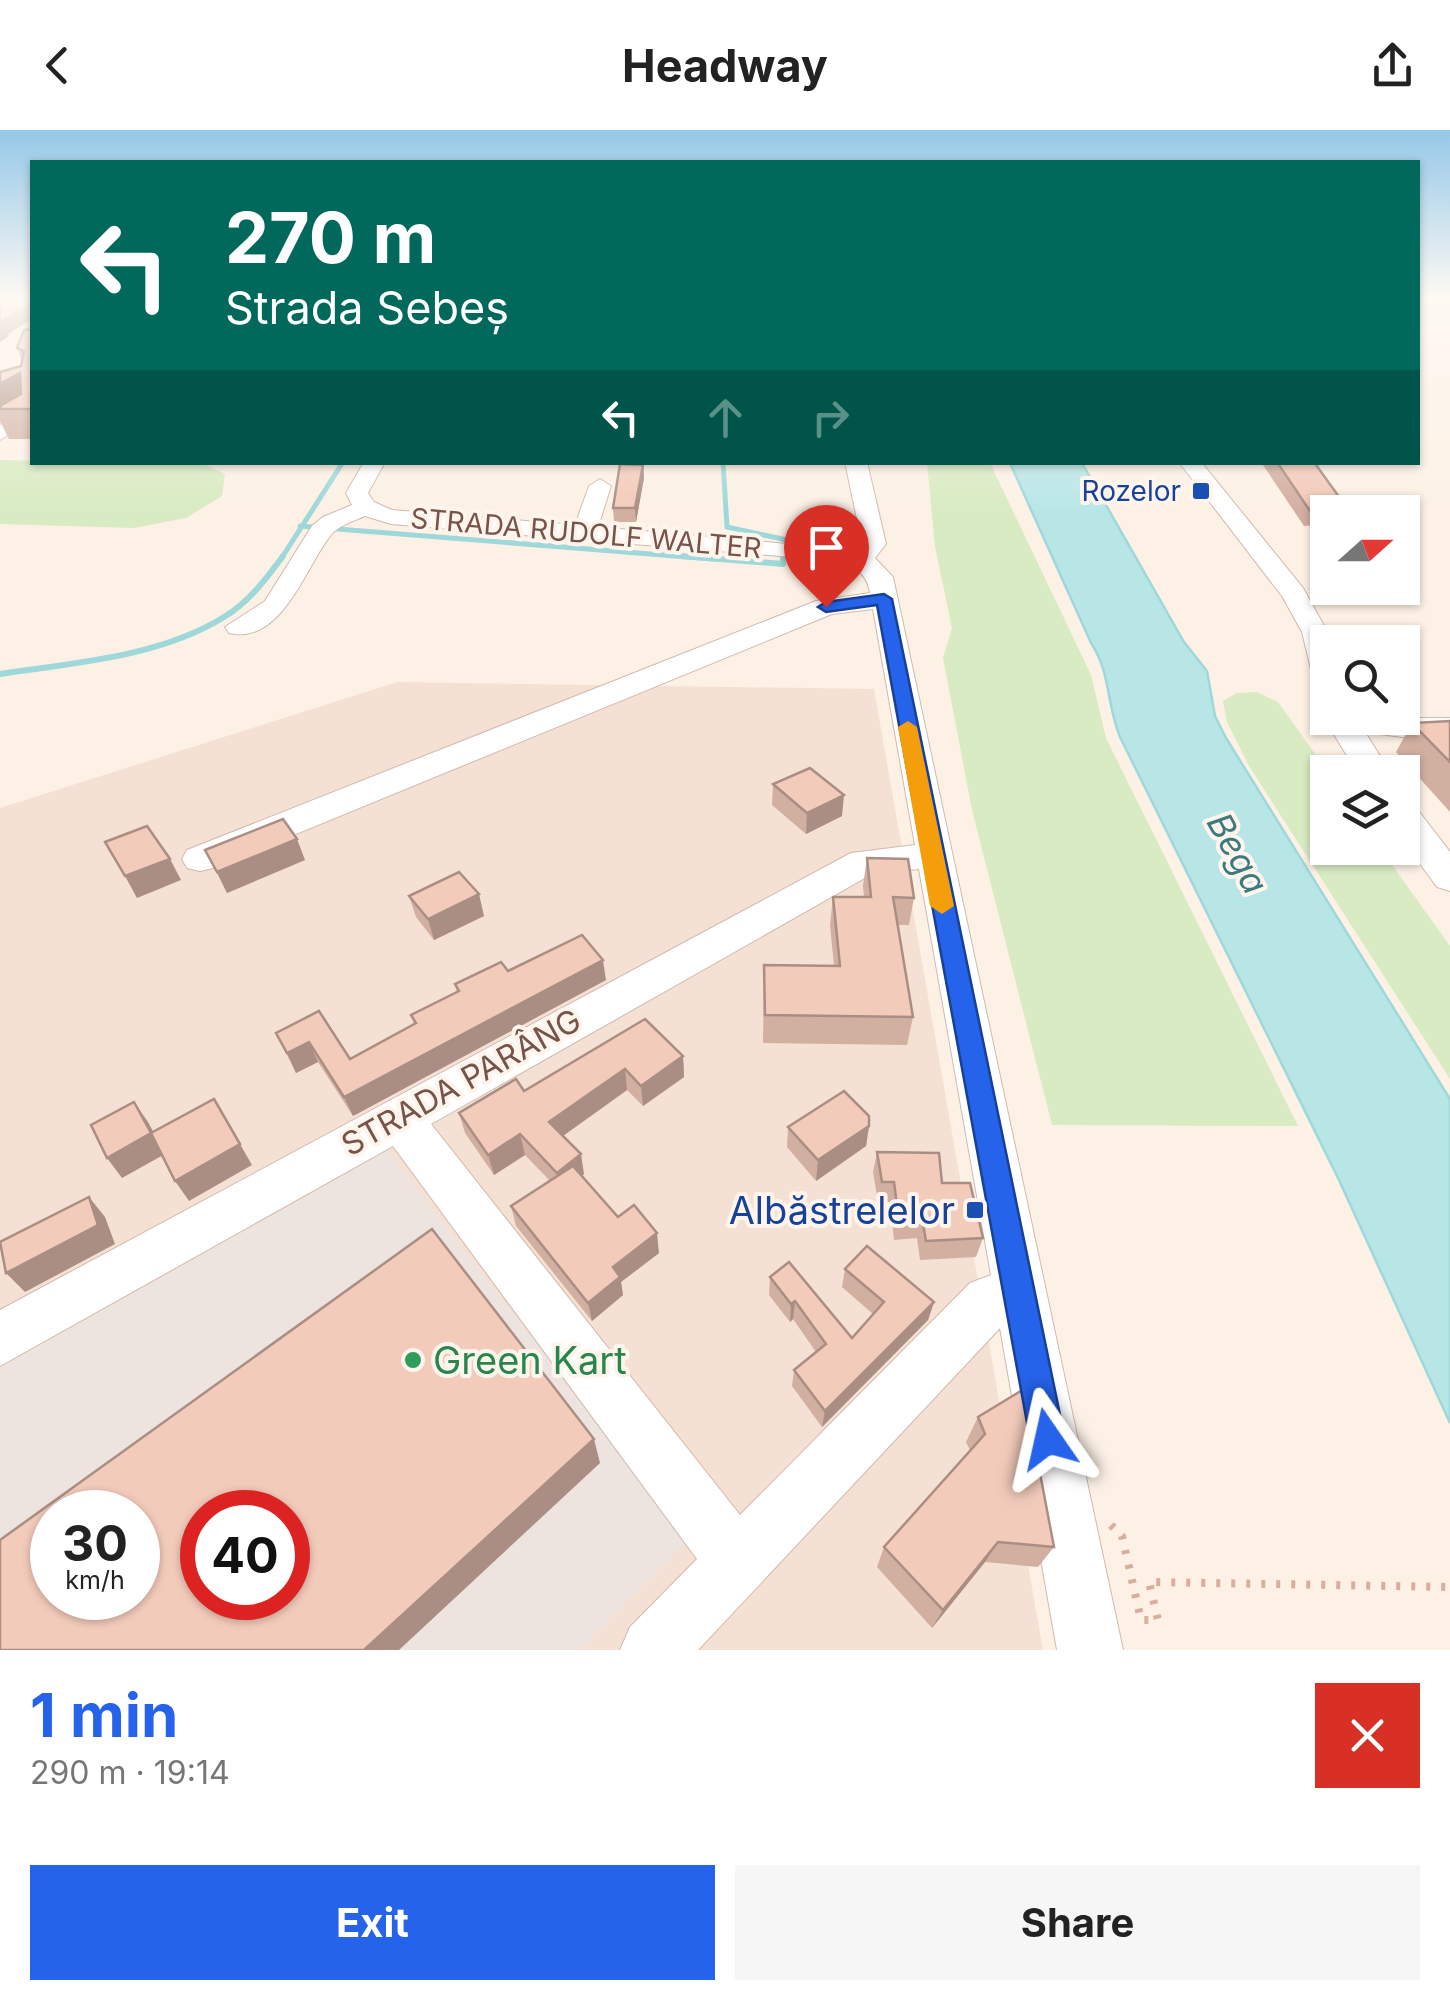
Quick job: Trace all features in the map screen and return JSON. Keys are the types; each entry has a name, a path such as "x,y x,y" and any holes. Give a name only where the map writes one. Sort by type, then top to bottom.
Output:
{"street":[{"path":"5,442 30,413"},
{"name":"STRADA RUDOLF WALTER","path":"373,465 357,493 366,508 415,520 828,553 861,559"},
{"path":"857,465 874,544 861,559 880,577 1090,1650"},
{"path":"1191,465 1294,594 1312,625"},
{"path":"584,534 600,486"},
{"path":"239,627 275,606 320,531 366,508"},
{"path":"200,859 826,607 884,599"},
{"path":"1420,730 1450,727"},
{"path":"1420,837 1450,878"},
{"name":"STRADA PARÂNG","path":"0,1339 864,862 932,856"},
{"path":"398,1116 737,1562"},
{"path":"653,1650 989,1301 1018,1294"}],"path":[{"path":"1131,1576 1141,1620 1158,1620 1149,1582 1450,1587"}],"shaded area":[{"path":"397,682 874,689 1043,1650 0,1650 0,808"},
{"path":"382,1144 689,1539 579,1650 0,1650 0,1362"}],"green space":[{"path":"0,460 30,461 30,465 205,465 225,474 222,496 186,518 134,528 0,524"},
{"path":"927,465 991,465 1091,675 1106,738 1298,1126 1052,1125 972,810 943,658 952,628 935,547"},
{"path":"1257,692 1278,702 1316,755 1310,755 1310,861 1249,766 1227,722 1223,701 1237,693"},
{"path":"1313,865 1392,865 1450,946 1450,1079"}],"water":[{"name":"Bega","path":"1011,465 1083,465 1184,642 1207,671 1215,716 1226,738 1450,1099 1450,1423 1339,1180 1120,737 1102,666"}],"building":[{"path":"30,371 30,409 0,409 21,394 20,373 0,384 0,372"},
{"path":"620,465 643,465 635,508 613,508"},
{"path":"1279,465 1316,465 1338,495 1310,495 1310,511"},
{"path":"1450,721 1450,762 1420,731 1420,723"},
{"path":"810,768 844,795 807,813 773,784"},
{"path":"283,819 297,839 217,872 205,850"},
{"path":"147,826 170,859 125,876 105,842"},
{"path":"867,858 908,859 914,898 893,897 913,1017 765,1015 764,965 840,966 833,897 871,897"},
{"path":"459,872 479,894 428,919 409,896"},
{"path":"582,935 603,960 344,1097 309,1042 287,1053 276,1033 319,1011 350,1059 416,1023 411,1015 459,991 455,984 501,962 508,971"},
{"path":"645,1019 683,1056 641,1086 625,1069 549,1122 581,1154 557,1173 520,1134 488,1155 459,1113 516,1079 524,1091"},
{"path":"844,1091 869,1116 869,1126 818,1160 788,1127"},
{"path":"214,1099 240,1144 175,1181 151,1133"},
{"path":"134,1102 151,1133 107,1158 91,1125"},
{"path":"877,1152 939,1153 942,1183 970,1183 983,1238 926,1241 922,1218 899,1221 894,1182 882,1182"},
{"path":"573,1166 618,1217 634,1205 657,1233 613,1267 620,1277 588,1303 511,1206"},
{"path":"89,1197 98,1225 6,1273 0,1242"},
{"name":"Green Kart","path":"432,1229 594,1439 364,1650 0,1650 0,1540 30,1518 30,1620 160,1620 160,1490 69,1490"},
{"path":"867,1246 934,1302 825,1411 794,1370 826,1344 795,1301 791,1304 770,1277 789,1262 852,1338 884,1302 845,1269"},
{"path":"1024,1389 1054,1547 998,1542 943,1610 884,1547 985,1434 978,1417"}],"waterway":[{"path":"302,526 341,465"},
{"path":"723,465 727,527 787,540"},
{"path":"283,557 302,526"},
{"path":"302,526 713,559"},
{"path":"681,556 783,564 783,559"},
{"path":"0,674 144,650 199,630 241,604 283,557"}],"slow traffic":[{"path":"908,727 942,906"}],"place":[{"name":"Rozelor","path":"1201,491"},
{"name":"Albăstrelelor","path":"975,1210"},
{"name":"Green Kart","path":"413,1360"}],"route":[{"path":"826,607 884,599 1048,1439"}]}
